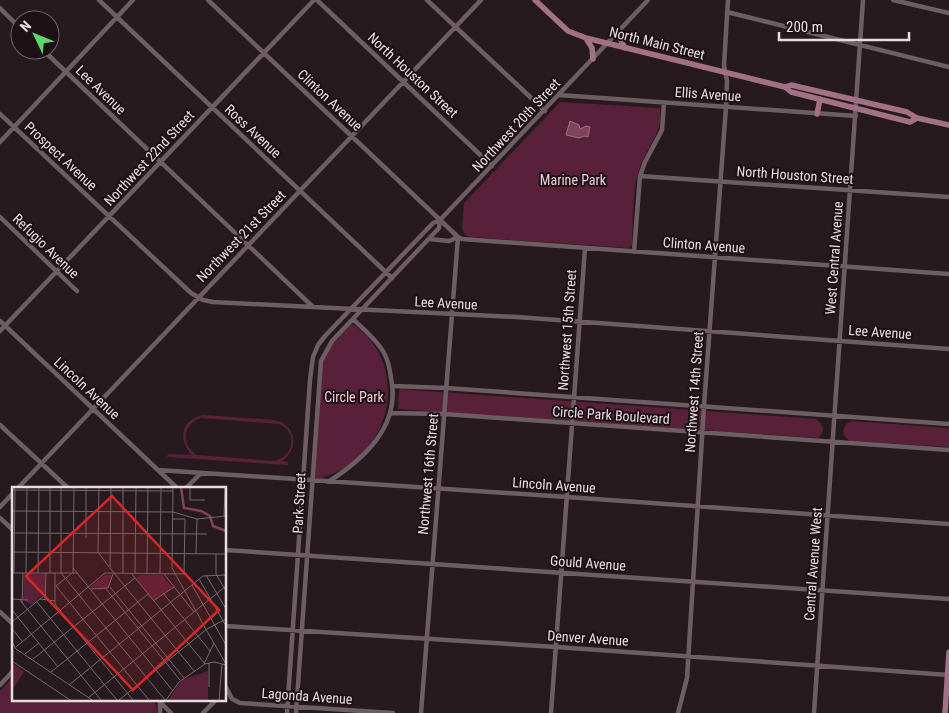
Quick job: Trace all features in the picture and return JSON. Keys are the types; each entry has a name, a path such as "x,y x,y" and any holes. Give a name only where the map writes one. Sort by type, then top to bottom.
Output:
{"main road":[{"name":"North Main Street","path":"536,0 568,31 586,38 785,87 791,92 820,99 907,112 917,118 949,125"},
{"path":"617,33 625,48"},
{"path":"586,38 591,43 593,59"},
{"name":"North Main Street","path":"785,87 792,85 856,105"},
{"path":"817,114 820,99"},
{"path":"945,713 949,652"}],"street":[{"name":"Ross Avenue","path":"99,0 392,278"},
{"path":"0,142 133,0"},
{"name":"Clinton Avenue","path":"208,0 458,237 467,240 949,274"},
{"name":"Northwest 22nd Street","path":"0,331 315,0"},
{"name":"North Houston Street","path":"315,0 492,166"},
{"path":"427,0 545,111"},
{"name":"Northwest 21st Street","path":"19,487 481,0"},
{"name":"Northwest 14th Street","path":"678,713 687,678 689,656 702,433 726,107 728,0"},
{"name":"West Central Avenue","path":"834,416 863,0"},
{"path":"893,0 949,13"},
{"name":"Northwest 20th Street","path":"350,310 433,223 440,220 545,111 645,1"},
{"path":"0,8 10,18"},
{"path":"727,12 949,67"},
{"name":"Lee Avenue","path":"53,60 313,307 517,317 949,349"},
{"name":"Ellis Avenue","path":"559,95 856,116"},
{"path":"634,252 640,176 645,162 662,130 664,103"},
{"name":"Prospect Avenue","path":"0,114 191,293 213,302 313,307"},
{"name":"North Houston Street","path":"640,176 949,197"},
{"name":"Refugio Avenue","path":"0,217 77,291"},
{"name":"Northwest 20th Street","path":"362,310 430,239 439,228 440,220"},
{"name":"Clinton Avenue","path":"430,239 449,242 458,237"},
{"name":"Northwest 16th Street","path":"421,713 458,237"},
{"name":"Northwest 15th Street","path":"551,713 585,248"},
{"name":"Park Street","path":"287,713 313,357 318,345 325,336 350,310"},
{"name":"Park Street","path":"296,713 321,361 332,341 362,310"},
{"path":"328,482 350,468 366,454 384,429 390,413 393,386 384,353 353,319"},
{"name":"Lincoln Avenue","path":"0,321 176,487"},
{"name":"Circle Park Boulevard","path":"393,386 446,388 949,424"},
{"name":"Circle Park Boulevard","path":"390,413 444,414 949,450"},
{"name":"Central Avenue West","path":"814,713 834,416"},
{"path":"0,425 67,487"},
{"name":"Lincoln Avenue","path":"158,470 949,524"},
{"path":"187,487 201,473"},
{"path":"0,507 12,494"},
{"path":"0,518 12,529"},
{"name":"Gould Avenue","path":"226,550 949,599"},
{"path":"0,612 12,623"},
{"name":"Denver Avenue","path":"226,626 948,675"},
{"path":"0,685 12,672"},
{"name":"Lagonda Avenue","path":"226,688 232,699 240,703 393,713"},
{"path":"203,713 216,700"},
{"path":"158,701 160,713"},
{"path":"158,701 171,713"}],"green space":[{"name":"Marine Park","path":"560,102 660,108 659,126 641,165 636,181 632,245 629,248 470,237 465,235 462,229 464,203"},
{"name":"Circle Park","path":"353,324 369,338 380,354 386,373 388,392 386,411 379,429 369,446 354,461 337,472 316,479 314,477 323,361 331,345"},
{"path":"399,389 816,419 821,423 823,429 821,435 817,438 398,409"},
{"path":"203,415 281,422 287,426 293,438 291,450 282,461 288,462 288,465 167,457 168,454 192,455 183,438 186,426 195,418","holes":["200,418 280,424 289,433 291,444 286,455 274,461 197,455 188,446 186,441 187,430 190,425"]},
{"path":"852,421 947,428 949,429 949,447 850,441 844,436 843,430 846,424"},
{"path":"12,678 12,700 152,700 156,705 157,713 0,713 0,691"}],"shaded area":[{"path":"570,121 579,125 580,129 586,126 590,127 588,137 579,138 566,135"}]}
